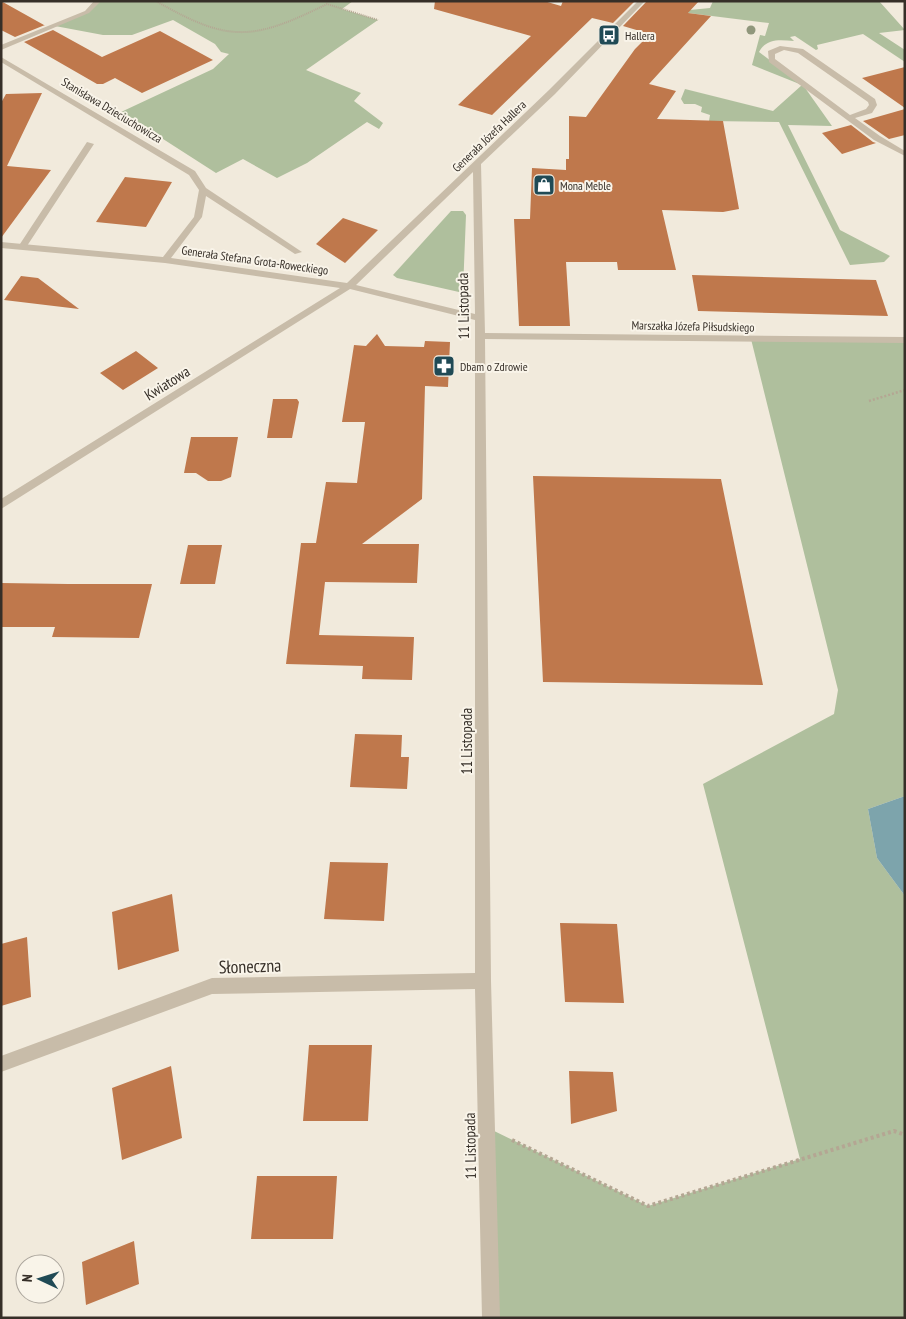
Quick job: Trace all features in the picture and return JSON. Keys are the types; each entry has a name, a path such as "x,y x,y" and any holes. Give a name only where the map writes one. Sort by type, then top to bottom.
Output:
{"street":[{"path":"1,48 87,12 98,1"},
{"name":"Generała Józefa Hallera","path":"349,286 642,1"},
{"path":"851,118 869,111 872,108 872,101 800,51 783,48 770,54 772,60 877,138 905,154"},
{"name":"Stanisława Dzieciuchowicza","path":"1,59 192,173 203,190 298,252"},
{"path":"22,247 90,144"},
{"name":"11 Listopada","path":"477,163 480,318 483,981 491,1318"},
{"path":"165,260 198,217 203,190"},
{"name":"Generała Stefana Grota-Roweckiego","path":"1,245 165,260 349,286 480,318"},
{"name":"Kwiatowa","path":"1,505 349,286"},
{"name":"Marszałka Józefa Piłsudskiego","path":"480,336 905,340"},
{"name":"Słoneczna","path":"1,1064 212,986 483,981"}],"path":[{"path":"156,1 204,26 222,31 266,30 285,25 327,4 378,20"},
{"path":"869,400 905,390"},
{"path":"486,1127 648,1206 894,1131 905,1135"}],"green space":[{"path":"98,1 353,1 342,9 378,20 306,70 361,93 354,101 383,123 379,129 367,122 307,163 277,178 243,159 216,173 121,112 213,69 229,54 221,52 215,44 173,20 132,35 103,35 55,26 87,12"},
{"path":"713,1 879,1 905,30 879,33 905,50 905,62 863,34 817,45 818,49 816,50 795,36 790,37 794,41 778,40 770,42 762,47 759,52 803,85 832,126 788,125 840,230 890,256 884,262 850,265 779,122 709,121 710,115 701,112 702,107 695,104 684,104 681,99 685,89 773,111 802,85 752,65 760,35 765,36 769,23 688,13 690,10 710,8"},
{"path":"451,211 463,211 466,215 463,290 459,292 397,278 393,275"},
{"path":"751,339 905,340 905,796 868,809 877,858 905,896 905,1318 490,1318 486,1127 648,1206 800,1159 703,784 834,714 838,690"}],"water":[{"path":"905,796 905,896 877,858 868,809"}],"building":[{"path":"1,1 45,25 15,37 1,30"},
{"path":"435,1 544,1 561,6 563,1 635,1 613,23 592,18 492,115 458,105 531,36 434,9"},
{"path":"647,1 699,1 688,13 711,16 649,84 676,91 657,119 723,121 739,209 723,212 662,210 676,270 618,270 617,262 566,262 570,326 519,326 514,219 530,219 532,168 566,170 566,159 569,159 569,116 586,117 635,49 650,34 623,26"},
{"path":"53,30 102,57 160,31 213,60 142,93 115,78 103,84 97,84 24,42"},
{"path":"905,67 905,108 862,78"},
{"path":"42,93 7,166 51,170 1,238 1,103 6,94"},
{"path":"905,109 905,135 889,139 863,121"},
{"path":"851,125 876,143 842,154 822,133"},
{"path":"125,177 172,182 146,227 96,222"},
{"path":"343,218 378,230 345,263 316,244"},
{"path":"692,275 876,280 888,316 698,311"},
{"path":"21,276 38,278 79,309 4,300"},
{"path":"377,334 385,346 424,347 425,341 450,342 448,387 425,386 422,499 362,544 419,544 417,583 325,582 319,635 414,637 412,680 362,679 363,666 286,664 301,543 316,543 326,482 357,483 365,422 342,422 354,345 366,346"},
{"path":"136,351 158,368 123,390 100,373"},
{"path":"273,399 297,399 299,402 292,438 267,438"},
{"path":"191,437 238,437 231,477 221,481 208,481 196,473 184,473"},
{"path":"533,476 721,479 763,685 543,682"},
{"path":"188,545 222,545 215,584 180,584"},
{"path":"1,583 152,584 139,638 52,637 55,627 1,627"},
{"path":"355,734 402,735 401,757 409,757 407,789 350,787"},
{"path":"330,862 388,863 384,921 324,919"},
{"path":"172,894 179,951 118,970 112,912"},
{"path":"560,923 617,924 624,1003 565,1002"},
{"path":"27,937 31,997 1,1006 1,944"},
{"path":"309,1045 372,1045 368,1121 303,1121"},
{"path":"171,1066 182,1138 122,1160 112,1088"},
{"path":"569,1071 613,1072 617,1111 571,1124"},
{"path":"257,1176 337,1176 333,1239 251,1239"},
{"path":"134,1241 139,1284 86,1305 82,1262"}],"place":[{"name":"Hallera","path":"609,35"},
{"name":"Mona Meble","path":"544,185"},
{"name":"Dbam o Zdrowie","path":"444,366"}]}
